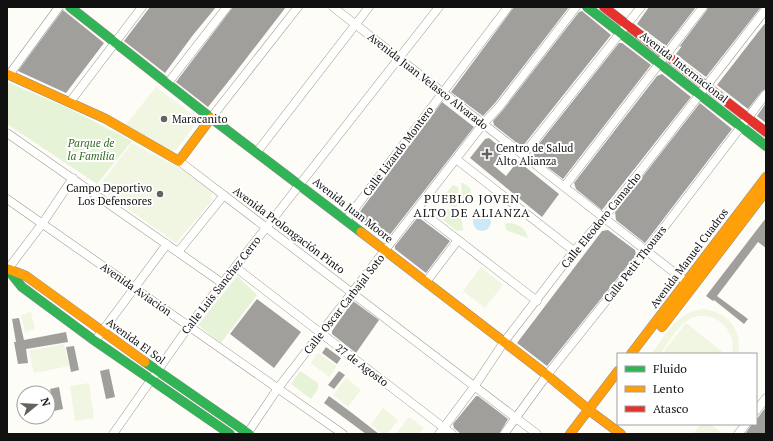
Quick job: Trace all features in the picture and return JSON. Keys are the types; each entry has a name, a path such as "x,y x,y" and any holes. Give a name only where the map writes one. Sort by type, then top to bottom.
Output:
{"street":[{"path":"8,75 59,7"},
{"name":"Avenida Juan Moore","path":"70,7 211,118 386,250 621,434"},
{"path":"70,102 142,7"},
{"path":"168,83 227,7"},
{"path":"179,161 298,7"},
{"name":"Avenida Juan Velasco Alvarado","path":"333,7 689,285"},
{"path":"257,152 368,7"},
{"name":"Calle Luis Sanchez Cerro","path":"113,434 189,326 438,7"},
{"name":"Calle Lizardo Montero","path":"346,220 508,7"},
{"name":"Calle Oscar Carbajal Soto","path":"248,434 278,388 576,7"},
{"name":"Avenida Internacional","path":"587,7 766,146"},
{"name":"Avenida Internacional","path":"604,7 766,132"},
{"path":"523,155 641,7"},
{"path":"564,187 703,7"},
{"name":"Calle Eleodoro Camacho","path":"442,431 504,342 574,251 604,218 766,9"},
{"name":"Avenida Prolongación Pinto","path":"8,75 106,119 179,161 474,387 517,417 537,434"},
{"name":"Calle Petit Thouars","path":"504,434 547,375 646,251 766,94"},
{"path":"7,132 222,283"},
{"path":"456,159 574,251"},
{"name":"Avenida Manuel Cuadros","path":"641,353 766,177"},
{"path":"73,178 42,224 7,269 22,287 150,380 230,434"},
{"name":"Avenida Manuel Cuadros","path":"632,353 766,191"},
{"path":"178,252 224,195"},
{"name":"Avenida Aviación","path":"7,199 343,434"},
{"path":"418,209 537,301"},
{"path":"426,282 458,240"},
{"path":"95,341 167,244"},
{"name":"27 de Agosto","path":"235,267 442,431 452,434"},
{"name":"Avenida El Sol","path":"7,269 26,276 157,371 248,434"},
{"path":"579,434 591,412 617,373"},
{"path":"570,434 617,384"},
{"path":"757,410 766,398"},
{"path":"738,434 745,425"}],"green space":[{"name":"Parque de la Familia","path":"7,82 66,107 132,141 97,184 7,124"},
{"name":"Maracanito","path":"156,87 197,118 198,121 176,150 171,151 125,126"},
{"name":"Campo Deportivo Los Defensores","path":"132,143 183,170 213,192 210,196 213,199 176,243 98,187"},
{"path":"461,183 470,188 474,203 463,205"},
{"path":"453,185 458,187 460,205 454,207 446,204 443,197"},
{"path":"445,208 461,214 463,230 457,231 438,216 439,213"},
{"path":"505,224 516,224 522,228 526,232 528,238 506,230"},
{"path":"481,267 503,285 485,308 463,291"},
{"path":"237,276 257,295 221,343 198,325"},
{"path":"704,309 720,314 726,318 736,330 739,345 738,353 732,353 733,345 731,336 721,322 714,318 697,316 688,320 676,331 661,353 652,353 667,332 679,319 686,314"},
{"path":"31,312 35,329 25,332 21,315"},
{"path":"686,323 724,353 663,353"},
{"path":"64,344 69,366 34,373 29,351"},
{"path":"318,353 337,366 329,377 311,363"},
{"path":"300,371 318,383 318,389 311,399 291,384"},
{"path":"346,378 361,390 348,407 333,395"},
{"path":"89,383 94,418 75,421 70,386"},
{"path":"383,408 398,420 387,434 383,434 371,425"},
{"path":"409,417 424,428 419,434 396,434"},
{"path":"700,425 711,425 722,433 721,434 693,434"}],"water":[{"path":"482,213 488,216 491,222 488,228 482,231 476,228 473,222 476,216"}],"building":[{"path":"150,7 216,7 165,73 124,41"},
{"path":"233,7 286,7 208,107 176,82"},
{"path":"514,7 569,7 495,103 483,116 451,92"},
{"path":"649,7 696,7 666,46 637,24"},
{"path":"708,7 761,7 706,77 676,54 682,46 679,47"},
{"path":"63,10 104,43 66,93 18,71"},
{"path":"582,11 611,35 522,147 494,125 493,121 579,12"},
{"path":"766,22 766,89 762,91 748,109 717,85"},
{"path":"619,43 622,43 651,65 563,179 534,157 534,150"},
{"path":"662,74 691,97 602,210 576,189 574,183 657,76"},
{"path":"442,102 474,127 385,241 355,218"},
{"path":"700,103 732,129 645,243 616,220 615,212"},
{"path":"766,103 766,123 757,116"},
{"path":"489,138 504,150 493,165 506,176 518,161 559,194 542,217 470,158 485,139"},
{"path":"418,217 450,241 426,273 395,249 395,246"},
{"path":"766,218 766,248 758,242 717,296 748,319 744,324 714,300 713,301 706,296"},
{"path":"608,230 635,250 636,255 547,366 517,343 602,231"},
{"path":"257,299 301,332 274,368 230,334"},
{"path":"353,301 379,320 356,353 332,334 332,331"},
{"path":"19,318 24,340 66,332 68,342 26,349 28,363 18,364 12,319"},
{"path":"74,346 79,370 71,372 66,347"},
{"path":"326,347 341,358 337,364 322,353"},
{"path":"109,369 115,397 106,399 100,371"},
{"path":"339,371 345,375 334,389 328,385"},
{"path":"59,387 63,409 56,411 56,388"},
{"path":"329,396 379,434 366,434 324,403"},
{"path":"476,396 508,419 499,434 461,434 454,428 453,424"},
{"path":"766,407 766,434 745,434 751,425 757,425 757,419"}],"traffic: fast":[{"path":"70,7 211,118 361,232"},
{"path":"587,7 766,146"},
{"path":"9,271 22,287 95,341 230,434"},
{"path":"145,362 249,434"}],"traffic: slow":[{"path":"7,74 106,119 179,161 211,118"},
{"path":"632,353 766,177"},
{"path":"662,327 766,191"},
{"path":"361,232 621,434"},
{"path":"8,269 26,276 145,362"},
{"path":"570,434 617,372"}],"traffic: jam":[{"path":"604,7 766,132"}],"place":[{"name":"Maracanito","path":"164,119"},
{"name":"Centro de Salud Alto Alianza","path":"487,154"},
{"name":"Campo Deportivo Los Defensores","path":"160,194"}],"district":[{"name":"PUEBLO JOVEN ALTO DE ALIANZA","path":"472,206"}]}
